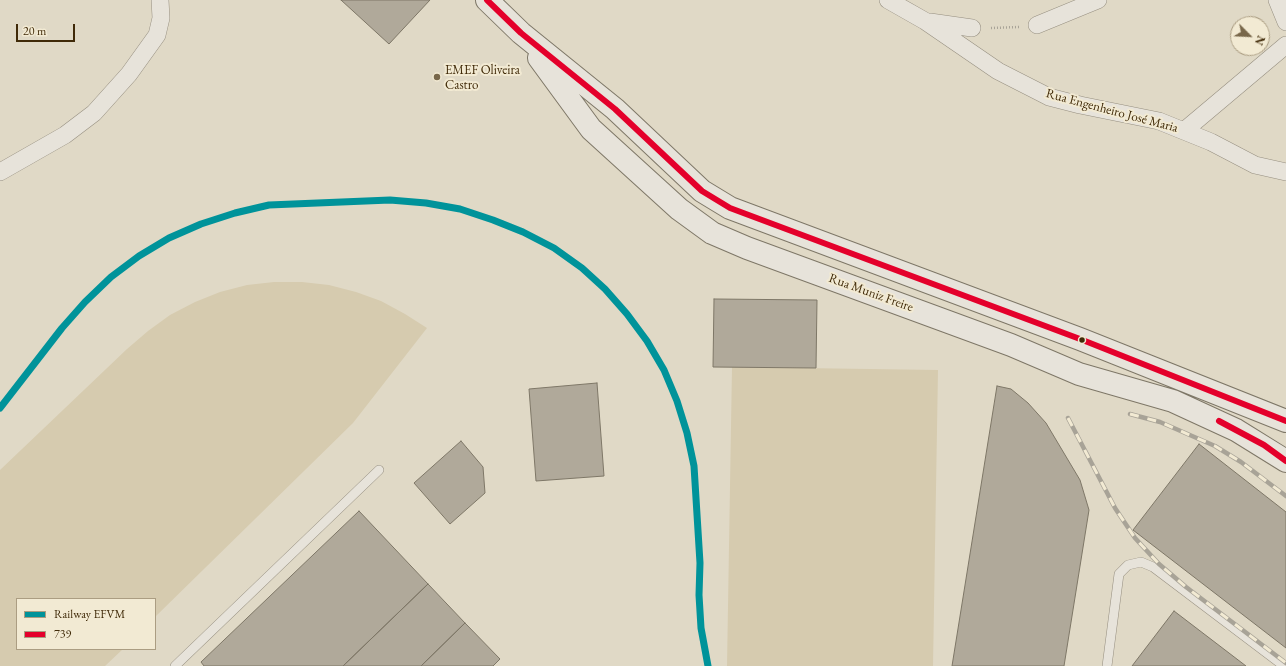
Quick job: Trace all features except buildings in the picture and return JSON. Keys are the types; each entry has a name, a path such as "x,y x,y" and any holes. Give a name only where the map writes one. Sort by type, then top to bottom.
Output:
{"street":[{"path":"0,172 65,136 94,112 129,74 157,35 161,18 160,0"},
{"name":"Rua Muniz Freire","path":"487,0 521,32 615,109 702,190 730,208 1080,339 1286,421"},
{"path":"888,0 926,21 972,28"},
{"path":"1037,25 1098,0"},
{"path":"1277,0 1286,22"},
{"name":"Rua Engenheiro José Maria","path":"926,21 998,71 1049,96 1080,105 1159,121 1184,130 1255,164 1286,172"},
{"name":"Rua Muniz Freire","path":"521,32 592,129 679,209 712,233 914,310 1011,345 1079,374 1179,404 1236,430 1286,461"},
{"path":"1184,130 1286,45"},
{"path":"914,310 923,279"}],"lane":[{"path":"175,666 379,470"},
{"path":"1107,666 1119,574 1128,565 1141,562 1153,567 1284,666"}],"path":[{"path":"972,28 1008,29 1037,25"}],"shaded area":[{"path":"274,282 302,282 329,285 356,292 381,301 427,328 353,423 156,616 156,598 16,598 16,650 122,650 105,666 0,666 0,470 127,349 148,331 170,315 195,302 220,292 247,285"},
{"path":"732,367 938,370 933,666 727,666"}],"railway":[{"path":"1130,414 1160,422 1215,446 1241,462 1286,496"},
{"path":"1068,418 1115,508 1135,538 1159,564 1186,587 1286,663"}],"rail line":[{"name":"EFVM","path":"0,408 62,328 85,302 111,277 139,256 169,238 201,224 235,213 269,205 390,200 426,203 460,209 493,220 523,232 554,248 582,268 605,289 627,314 647,341 664,370 677,401 687,433 694,466 700,563 699,595 701,628 708,666"}],"transit line":[{"name":"739","path":"487,0 521,33 615,109 702,191 730,208 1080,339 1286,421"},
{"name":"739","path":"1219,421 1264,445 1286,461"}],"place":[{"name":"EMEF Oliveira Castro","path":"437,77"}]}
